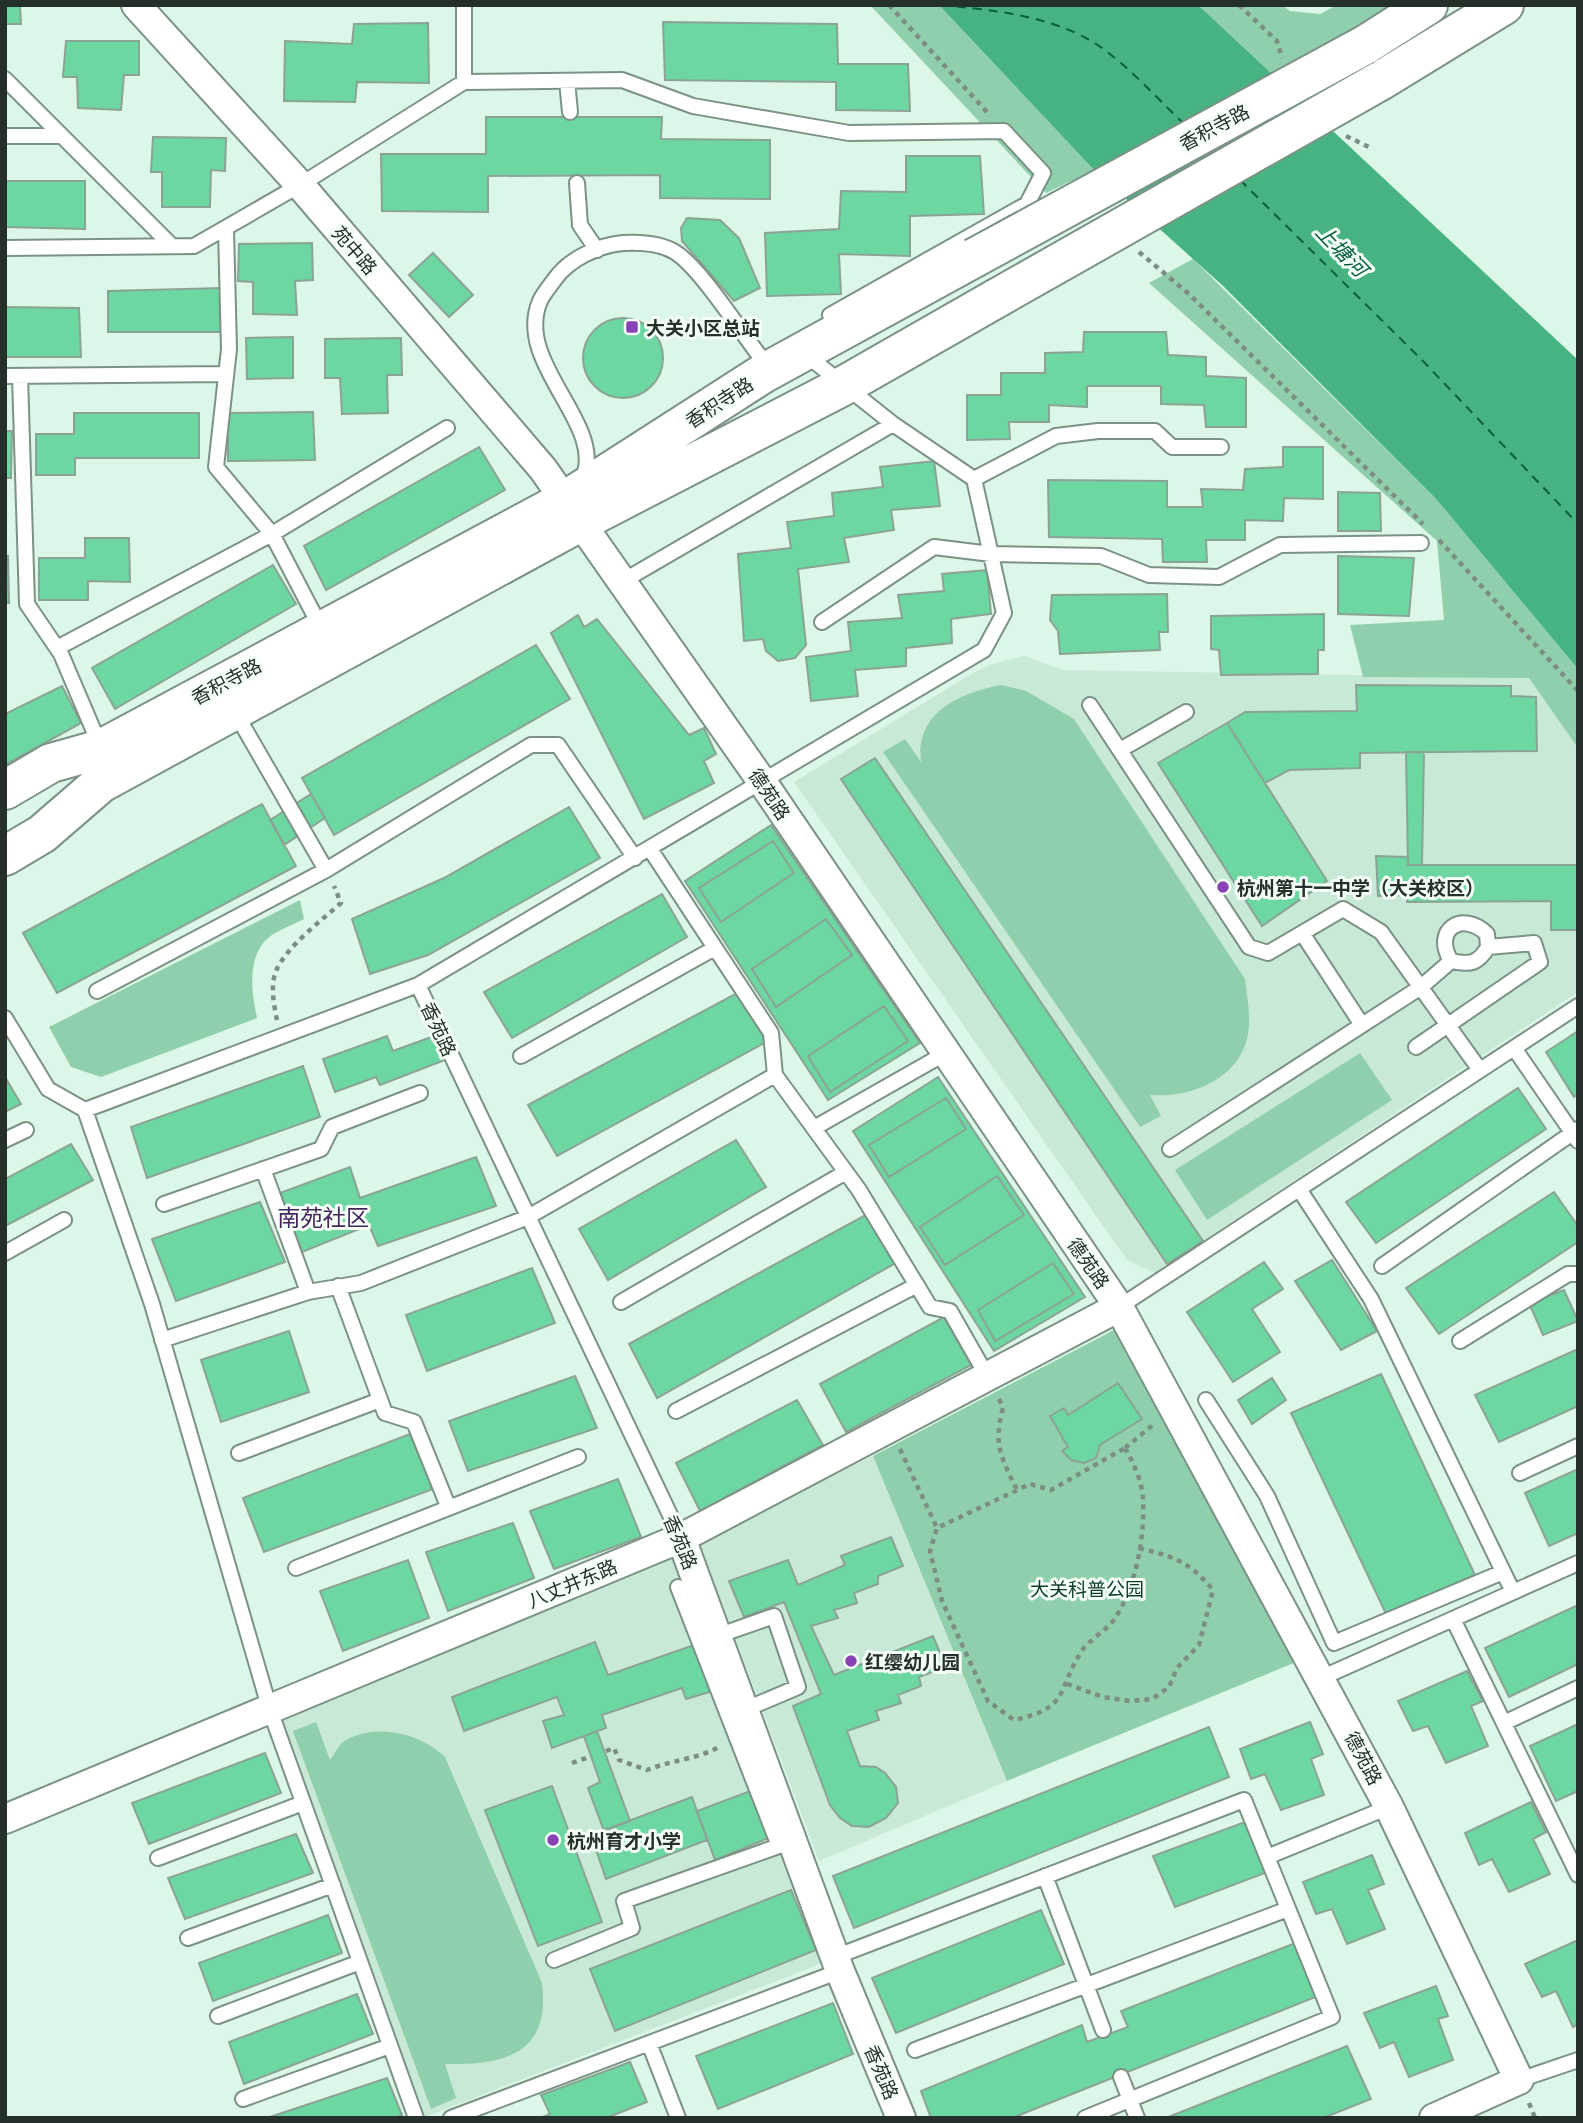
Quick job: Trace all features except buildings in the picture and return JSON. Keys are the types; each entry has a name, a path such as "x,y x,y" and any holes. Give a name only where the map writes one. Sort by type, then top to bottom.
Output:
{"main road":[{"name":"香积寺路","path":"5,790 51,763 101,766 235,712 573,511 783,351 974,258 1365,46 1428,5"},
{"name":"香积寺路","path":"5,856 42,834 101,766 322,629 842,386 1380,81 1504,5"},
{"path":"5,813 59,782 101,766"},
{"path":"5,829 69,792 101,766"}],"street":[{"name":"苑中路","path":"136,5 300,186 573,511"},
{"name":"德苑路","path":"573,511 763,783 1119,1307 1390,1807 1519,2080"},
{"name":"八丈井东路","path":"5,1819 681,1538 1119,1307"},
{"name":"香苑路","path":"681,1538 717,1636 745,1726 837,1964 901,2118"},
{"path":"1434,2118 1519,2080"}],"lane":[{"path":"464,5 464,82"},
{"path":"5,79 172,246"},
{"path":"5,248 194,246 300,186 464,82 622,80 693,106 849,133 1004,131 1043,173 1027,204 783,351"},
{"path":"567,81 570,112"},
{"path":"5,136 62,136"},
{"path":"576,183 580,225 597,250"},
{"path":"226,230 229,349 216,467 272,534 322,629"},
{"path":"85,1110 418,985 984,650 1004,613 974,479 842,386 783,351 675,252 641,242 609,244 562,269 540,301 535,324 537,347 587,449 584,478 573,511"},
{"path":"101,766 57,648 27,604 13,376 226,374"},
{"path":"623,581 893,424"},
{"path":"57,648 272,534 447,428"},
{"path":"974,479 1056,436 1098,431 1155,431 1172,447 1221,447"},
{"path":"822,622 934,547 991,554 1101,556 1149,575 1219,577 1280,545 1420,542"},
{"path":"1090,705 1249,947 1268,953 1343,909 1381,932 1480,1070"},
{"path":"235,712 326,870"},
{"path":"1120,750 1185,712"},
{"path":"97,991 326,870 531,745 558,745 635,858"},
{"path":"650,849 771,1033 775,1075 846,1172 930,1307 950,1311 987,1376"},
{"path":"1466,922 1478,926 1487,934 1488,947 1480,960 1467,965 1451,961 1443,948 1444,937 1451,927 1466,922"},
{"path":"1301,933 1362,1025"},
{"path":"1416,1047 1540,962 1534,943 1488,947"},
{"path":"522,1056 715,948"},
{"path":"1170,1149 1420,987 1451,961"},
{"name":"香苑路","path":"418,985 681,1538"},
{"path":"1119,1307 1578,1006"},
{"path":"5,1018 48,1089 85,1110 162,1340 270,1710 416,2118"},
{"path":"1382,1266 1576,1134 1514,1048"},
{"path":"814,1128 946,1054"},
{"path":"162,1340 308,1292 361,1283 528,1217 775,1075"},
{"path":"164,1204 321,1149 332,1127 420,1093"},
{"path":"5,1140 26,1130"},
{"path":"263,1169 308,1292"},
{"path":"621,1302 846,1172"},
{"path":"1299,1189 1371,1299 1513,1592"},
{"path":"5,1253 64,1220"},
{"path":"1460,1341 1568,1274 1578,1274"},
{"path":"676,1410 917,1285"},
{"path":"338,1286 385,1413 415,1422 448,1506"},
{"path":"239,1453 380,1400"},
{"path":"1206,1400 1267,1496 1334,1643 1503,1572"},
{"path":"1520,1473 1578,1446"},
{"path":"296,1568 578,1457"},
{"path":"1321,1678 1578,1563"},
{"path":"554,1960 632,1928 624,1901 779,1846 745,1726 678,1587"},
{"path":"717,1636 774,1616 798,1687 745,1726"},
{"path":"1453,1619 1578,1875"},
{"path":"1504,1723 1578,1688"},
{"path":"451,2118 649,2043 1045,1877 1244,1800 1332,2017 1085,2118"},
{"path":"158,1858 303,1803"},
{"path":"1267,1857 1390,1807"},
{"path":"1045,1877 1103,2030"},
{"path":"188,1938 333,1885"},
{"path":"915,2050 1288,1909"},
{"path":"218,2016 360,1962"},
{"path":"649,2043 678,2118"},
{"path":"243,2098 390,2046"},
{"path":"1519,2080 1578,2060"},
{"path":"1121,2077 1137,2118"}],"path":[{"path":"889,5 1004,131"},
{"path":"1129,243 1189,294 1460,560 1578,691"},
{"path":"279,1037 272,995 276,971 301,939 341,902 326,870"},
{"path":"987,1376 1003,1408 997,1432 998,1449 1017,1490"},
{"path":"937,1528 1030,1484 1051,1490 1125,1448 1150,1427 1176,1411"},
{"path":"890,1427 937,1528 930,1550 942,1601 988,1701 1014,1720 1041,1714 1063,1693 1081,1651 1115,1619 1134,1574 1143,1497 1136,1467 1125,1448"},
{"path":"1067,1684 1103,1697 1130,1701 1152,1699 1169,1687 1177,1668 1199,1645 1213,1590 1198,1572 1174,1556 1138,1548"},
{"path":"606,1751 614,1748 619,1760 647,1770 672,1760 702,1756 745,1726"},
{"path":"572,1763 589,1758"}],"shaded area":[{"name":"杭州第十一中学（大关校区）","path":"1024,656 1063,670 1529,678 1578,748 1578,992 1155,1273 1127,1260 794,782 973,673 992,664"},
{"name":"红缨幼儿园","path":"873,1456 1007,1781 819,1861 699,1541"},
{"name":"杭州育才小学","path":"674,1553 825,1962 425,2117 282,1717"}],"green space":[{"path":"870,5 939,5 1094,170 1046,193"},
{"path":"1198,5 1282,5 1290,11 1320,14 1337,5 1396,5 1272,76"},
{"path":"1193,259 1437,500 1578,669 1578,748 1529,678 1363,677 1350,625 1444,620 1437,541 1149,283"},
{"path":"1001,685 1026,691 1074,719 1245,979 1249,1009 1247,1039 1233,1066 1222,1076 1195,1090 1150,1095 1161,1116 1140,1127 883,752 905,739 921,762 921,745 925,730 943,708 970,693"},
{"path":"300,900 304,919 268,938 255,959 253,989 257,1018 101,1077 71,1067 49,1027"},
{"path":"1360,1053 1392,1100 1207,1220 1175,1170"},
{"name":"大关科普公园","path":"1114,1330 1296,1662 1007,1781 873,1456"},
{"path":"316,1722 330,1760 343,1742 355,1736 382,1732 410,1736 445,1757 542,1983 543,2007 539,2026 531,2040 504,2058 487,2062 445,2064 456,2098 431,2109 293,1731"}],"water":[{"name":"上塘河","path":"939,5 1198,5 1578,360 1578,669 1437,500 1222,285 1094,170"}],"ferry route":[{"path":"941,5 1024,16 1065,28 1084,37 1123,65 1182,122"},
{"path":"1240,180 1423,361 1578,524"}],"place":[{"name":"大关小区总站","path":"632,327"},
{"name":"杭州第十一中学（大关校区）","path":"1223,887"},
{"name":"红缨幼儿园","path":"851,1661"},
{"name":"杭州育才小学","path":"553,1840"}],"district":[{"name":"南苑社区","path":"323,1217"}]}
